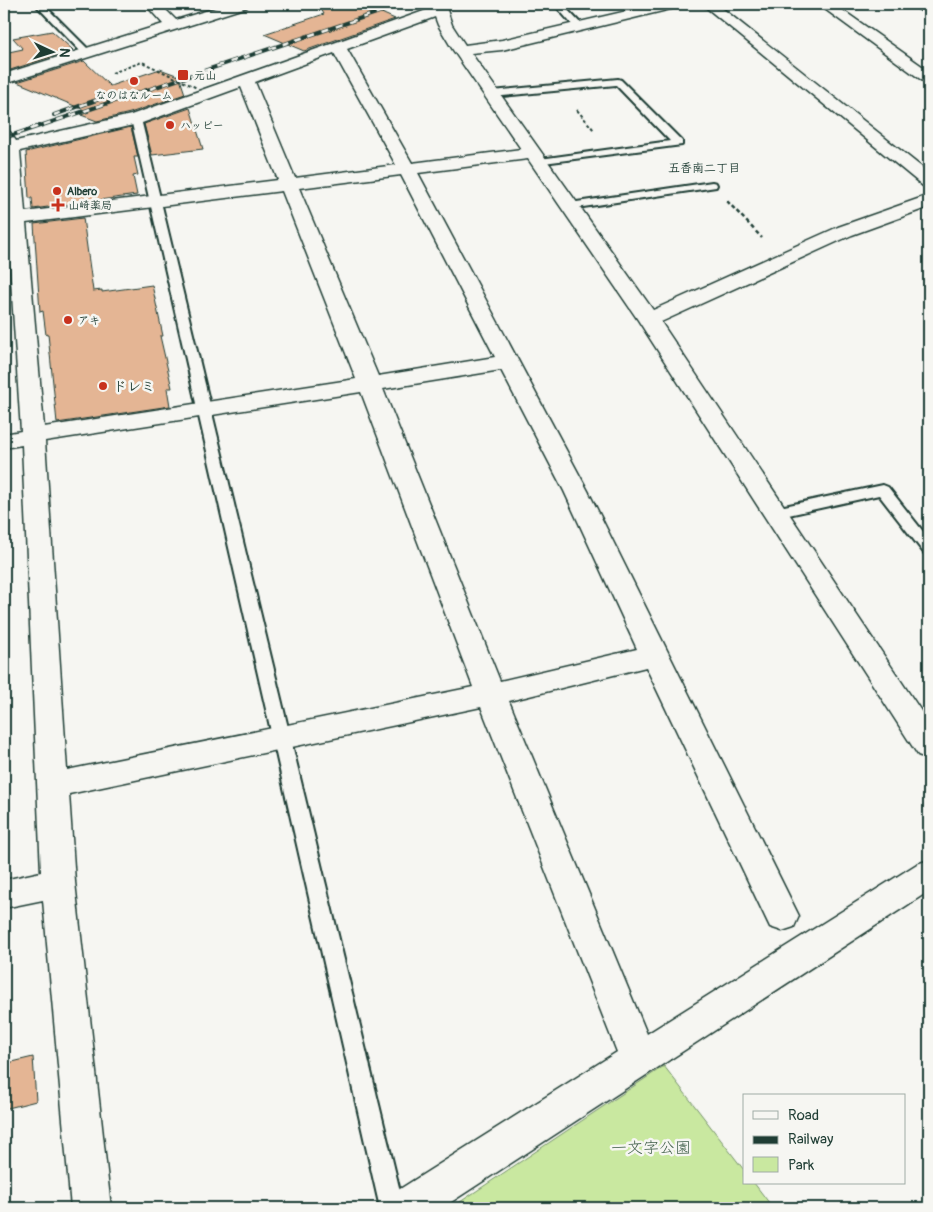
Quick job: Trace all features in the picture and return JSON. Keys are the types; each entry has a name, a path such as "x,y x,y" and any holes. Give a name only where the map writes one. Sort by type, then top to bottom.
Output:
{"street":[{"path":"152,4 173,26"},
{"path":"4,79 242,4"},
{"path":"461,50 502,45 674,4"},
{"path":"709,4 929,182"},
{"path":"824,4 929,78"},
{"path":"90,1208 58,882 33,436 16,219 6,144 136,119 338,47 442,7 445,25 461,50 649,320 929,747"},
{"path":"338,47 407,169 576,491 782,916"},
{"path":"246,80 370,385 491,694 639,1060"},
{"path":"16,219 407,169 537,158"},
{"path":"649,320 844,231 916,213 929,201"},
{"path":"4,441 508,362"},
{"path":"53,785 491,694 654,655"},
{"path":"406,1208 929,874"},
{"path":"4,894 58,882"}],"lane":[{"path":"40,4 86,52"},
{"path":"558,4 578,27"},
{"path":"915,4 929,13"},
{"path":"492,94 618,82 678,143 612,152 537,158"},
{"path":"136,119 392,1208"},
{"path":"570,206 712,185"},
{"path":"775,513 883,490 929,549"}],"path":[{"path":"112,73 142,62 198,88"},
{"path":"557,87 612,152"}],"green space":[{"name":"一文字公園","path":"664,1066 743,1169 743,1184 755,1184 773,1208 451,1208"}],"building":[{"path":"318,4 361,4 395,19 304,51 264,34 324,14"},
{"path":"52,31 73,50 4,72 4,53 23,49 13,38"},
{"path":"84,61 110,86 160,69 179,76 185,94 130,113 97,121 81,115 89,112 17,82"},
{"path":"190,108 203,149 152,155 144,124"},
{"path":"131,127 138,157 134,157 138,175 133,176 137,195 33,209 32,198 29,198 26,152"},
{"path":"83,218 93,291 102,290 102,292 152,285 163,336 160,336 172,388 167,388 170,406 57,423 48,334 46,335 43,311 40,312 34,224"},
{"path":"33,1057 36,1101 4,1109 4,1064"}],"railway":[{"path":"4,138 403,4"},
{"path":"54,115 108,96"}],"place":[{"name":"元山","path":"183,75"},
{"name":"なのはなルーム","path":"134,81"},
{"name":"ハッピー","path":"170,125"},
{"name":"Albero","path":"57,191"},
{"name":"山崎薬局","path":"58,205"},
{"name":"アキ","path":"68,320"},
{"name":"ドレミ","path":"103,386"}],"district":[{"name":"五香南二丁目","path":"704,168"}]}
